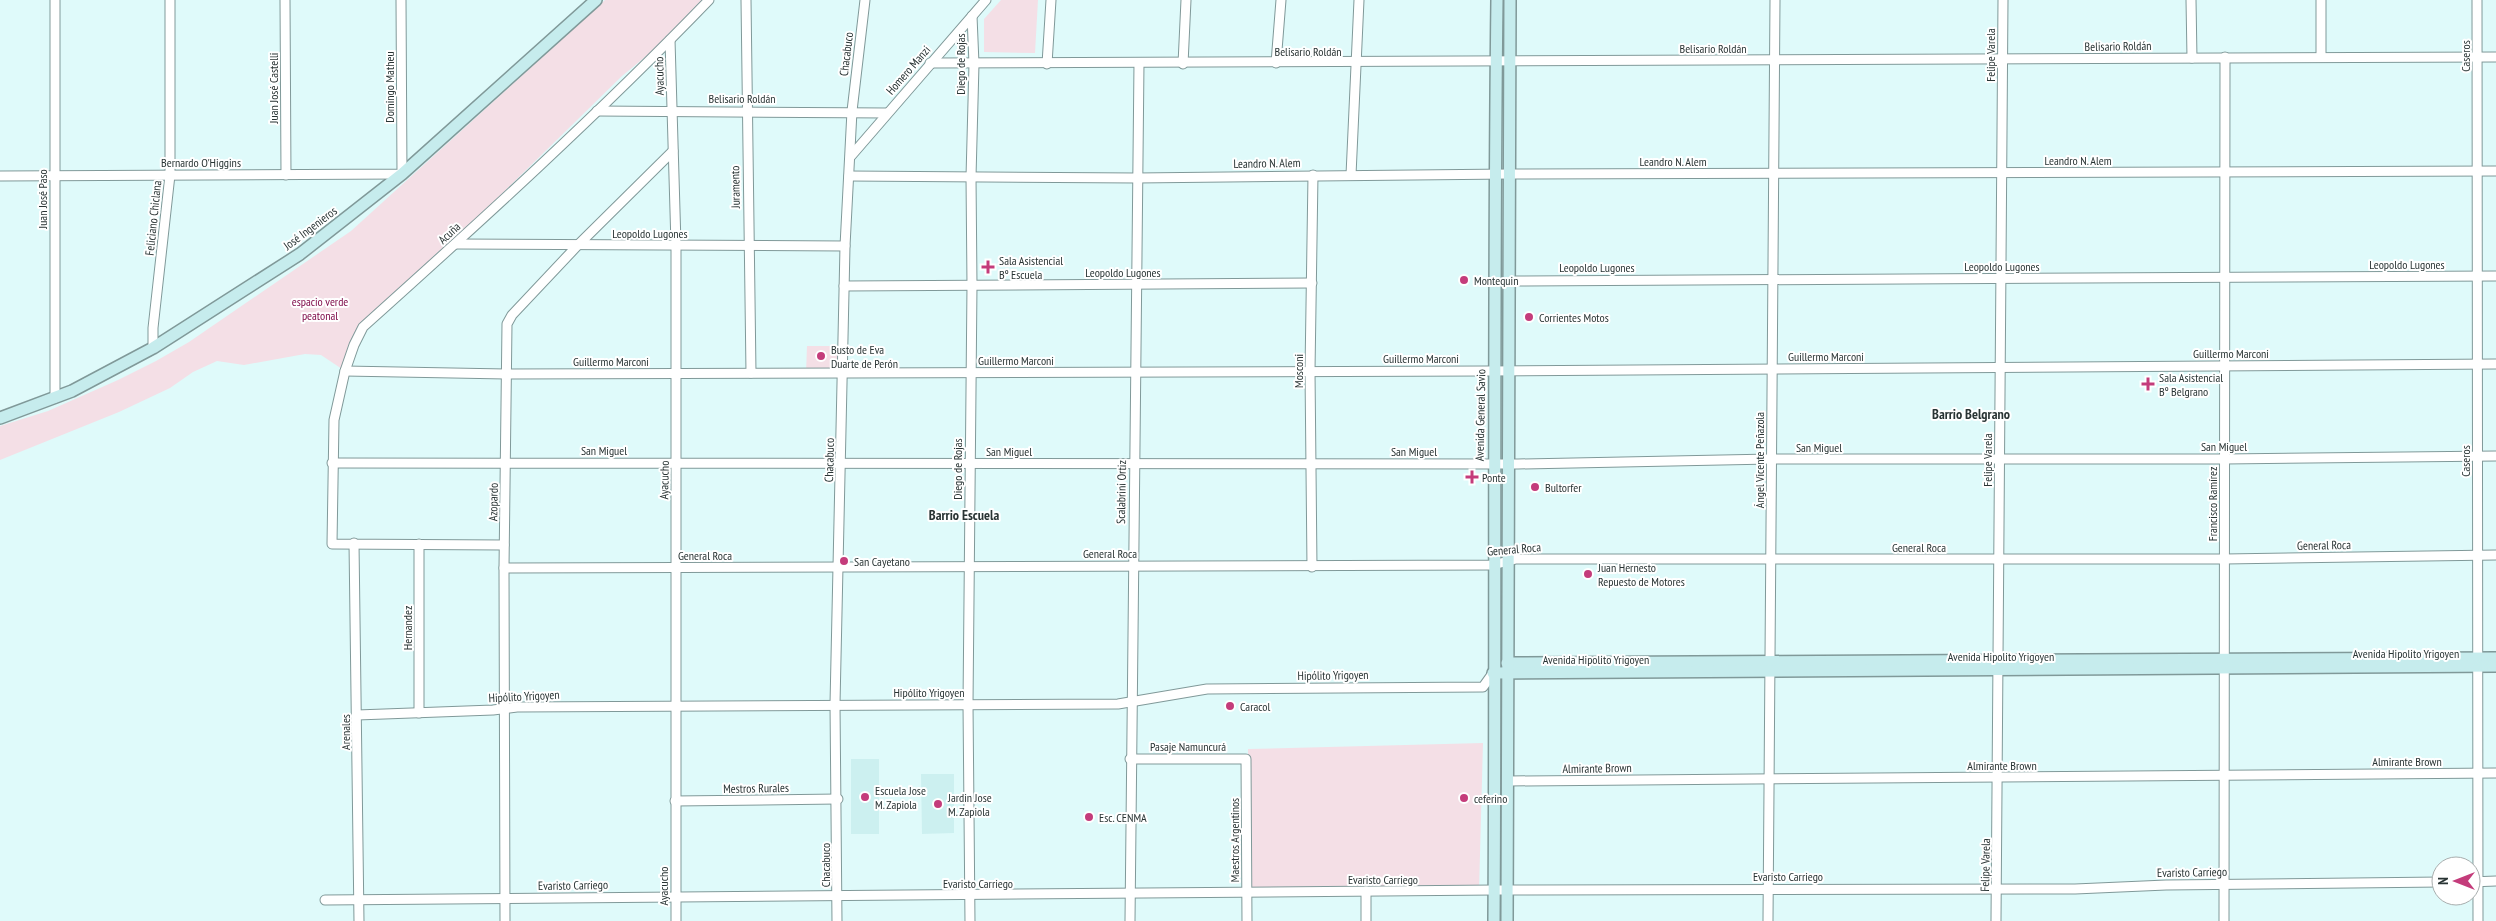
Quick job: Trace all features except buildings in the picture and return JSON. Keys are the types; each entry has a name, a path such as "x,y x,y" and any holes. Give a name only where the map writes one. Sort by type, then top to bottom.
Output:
{"main road":[{"name":"José Ingenieros","path":"0,418 54,398 153,348 300,254 402,174 596,0"},
{"name":"Avenida General Savio","path":"1494,921 1493,464 1497,0"},
{"path":"1506,921 1510,0"},
{"name":"Avenida Hipolito Yrigoyen","path":"1493,673 1507,668 2477,662 2496,658"},
{"name":"Avenida Hipolito Yrigoyen","path":"2477,662 2496,666"}],"street":[{"name":"Juan José Paso","path":"54,398 55,0"},
{"name":"Feliciano Chiclana","path":"153,348 153,328 170,175 170,0"},
{"name":"Juan José Castelli","path":"285,0 286,175"},
{"name":"Domingo Matheu","path":"401,0 402,174"},
{"name":"Acuña","path":"354,543 332,544 332,462 334,420 345,371 354,345 363,327 456,244 710,0"},
{"name":"Juramento","path":"746,0 750,373"},
{"name":"Chacabuco","path":"838,921 838,799 835,704 842,462 845,246 852,111 865,0"},
{"name":"Homero Manzi","path":"851,156 986,0"},
{"path":"1048,64 1051,0"},
{"path":"1183,64 1186,0"},
{"path":"1276,63 1281,0"},
{"path":"1351,175 1359,0"},
{"name":"Ángel Vicente Peñazola","path":"1768,921 1775,0"},
{"name":"Felipe Varela","path":"1996,921 1999,778 2003,0"},
{"path":"2191,0 2192,58"},
{"path":"2321,0 2321,57"},
{"name":"Caseros","path":"2475,856 2477,773 2477,0"},
{"name":"Diego de Rojas","path":"970,921 968,704 972,286 971,176 974,64 972,16"},
{"name":"Ayacucho","path":"670,40 676,245 676,921"},
{"name":"Francisco Ramírez","path":"2224,921 2225,57"},
{"name":"Belisario Roldán","path":"930,63 1183,64 2496,57"},
{"name":"Scalabrini Ortiz","path":"1130,921 1130,704 1139,63"},
{"name":"Belisario Roldán","path":"597,110 852,111 887,113"},
{"name":"Azopardo","path":"505,921 504,545 508,324 512,315 576,246 673,151"},
{"name":"Leandro N. Alem","path":"849,176 1138,178 1496,174 2496,171"},
{"name":"Bernardo O'Higgins","path":"0,176 402,174"},
{"name":"Mosconi","path":"1312,566 1310,371 1313,175"},
{"name":"Leopoldo Lugones","path":"456,244 845,246"},
{"name":"Leopoldo Lugones","path":"1508,280 2496,276"},
{"name":"Leopoldo Lugones","path":"844,286 1312,283"},
{"name":"Guillermo Marconi","path":"345,371 506,374 1494,371 2496,364"},
{"name":"San Miguel","path":"332,462 1508,464 1772,459 2000,460 2496,456"},
{"path":"354,543 504,545"},
{"name":"Arenales","path":"354,543 359,921"},
{"name":"Hernandez","path":"420,544 420,712"},
{"name":"General Roca","path":"504,568 1493,565 1508,560 2225,559 2496,555"},
{"name":"Hipólito Yrigoyen","path":"357,715 675,705 1130,704 1207,689 1483,687 1493,673"},
{"name":"Pasaje Namuncurá","path":"1130,759 1246,759"},
{"name":"Maestros Argentinos","path":"1246,759 1247,921"},
{"name":"Almirante Brown","path":"1508,781 2496,773"},
{"name":"Mestros Rurales","path":"675,801 838,799"},
{"path":"2481,882 2496,881"},
{"name":"Evaristo Carriego","path":"325,900 676,896 970,896 1494,890 2075,889 2224,884 2431,882"},
{"path":"1366,891 1366,921"},
{"name":"Caseros","path":"2476,906 2478,921"}],"shaded area":[{"name":"Escuela Jose M. Zapiola","path":"851,759 879,759 879,834 851,834"},
{"name":"Jardin Jose M. Zapiola","path":"921,774 954,774 954,833 922,834"}],"green space":[{"name":"espacio verde peatonal","path":"605,0 702,0 655,49 622,76 471,224 437,253 363,327 345,371 321,355 305,354 244,365 217,361 193,372 170,388 119,412 0,460 0,426 48,411 156,361 189,342 351,231"},
{"path":"1001,0 1038,0 1035,53 984,52 984,19"},
{"path":"807,346 843,346 842,373 806,373"},
{"path":"1483,743 1479,891 1247,892 1248,749"}],"place":[{"name":"Sala Asistencial Bº Escuela","path":"988,267"},
{"name":"Montequin","path":"1464,280"},
{"name":"Corrientes Motos","path":"1529,317"},
{"name":"Busto de Eva Duarte de Perón","path":"821,356"},
{"name":"Sala Asistencial Bº Belgrano","path":"2148,384"},
{"name":"Ponte","path":"1472,477"},
{"name":"Bultorfer","path":"1535,487"},
{"name":"San Cayetano","path":"844,561"},
{"name":"Juan Hernesto Repuesto de Motores","path":"1588,574"},
{"name":"Caracol","path":"1230,706"},
{"name":"Escuela Jose M. Zapiola","path":"865,797"},
{"name":"ceferino","path":"1464,798"},
{"name":"Jardin Jose M. Zapiola","path":"938,804"},
{"name":"Esc. CENMA","path":"1089,817"}],"district":[{"name":"Barrio Belgrano","path":"1971,414"},
{"name":"Barrio Escuela","path":"964,515"}]}
